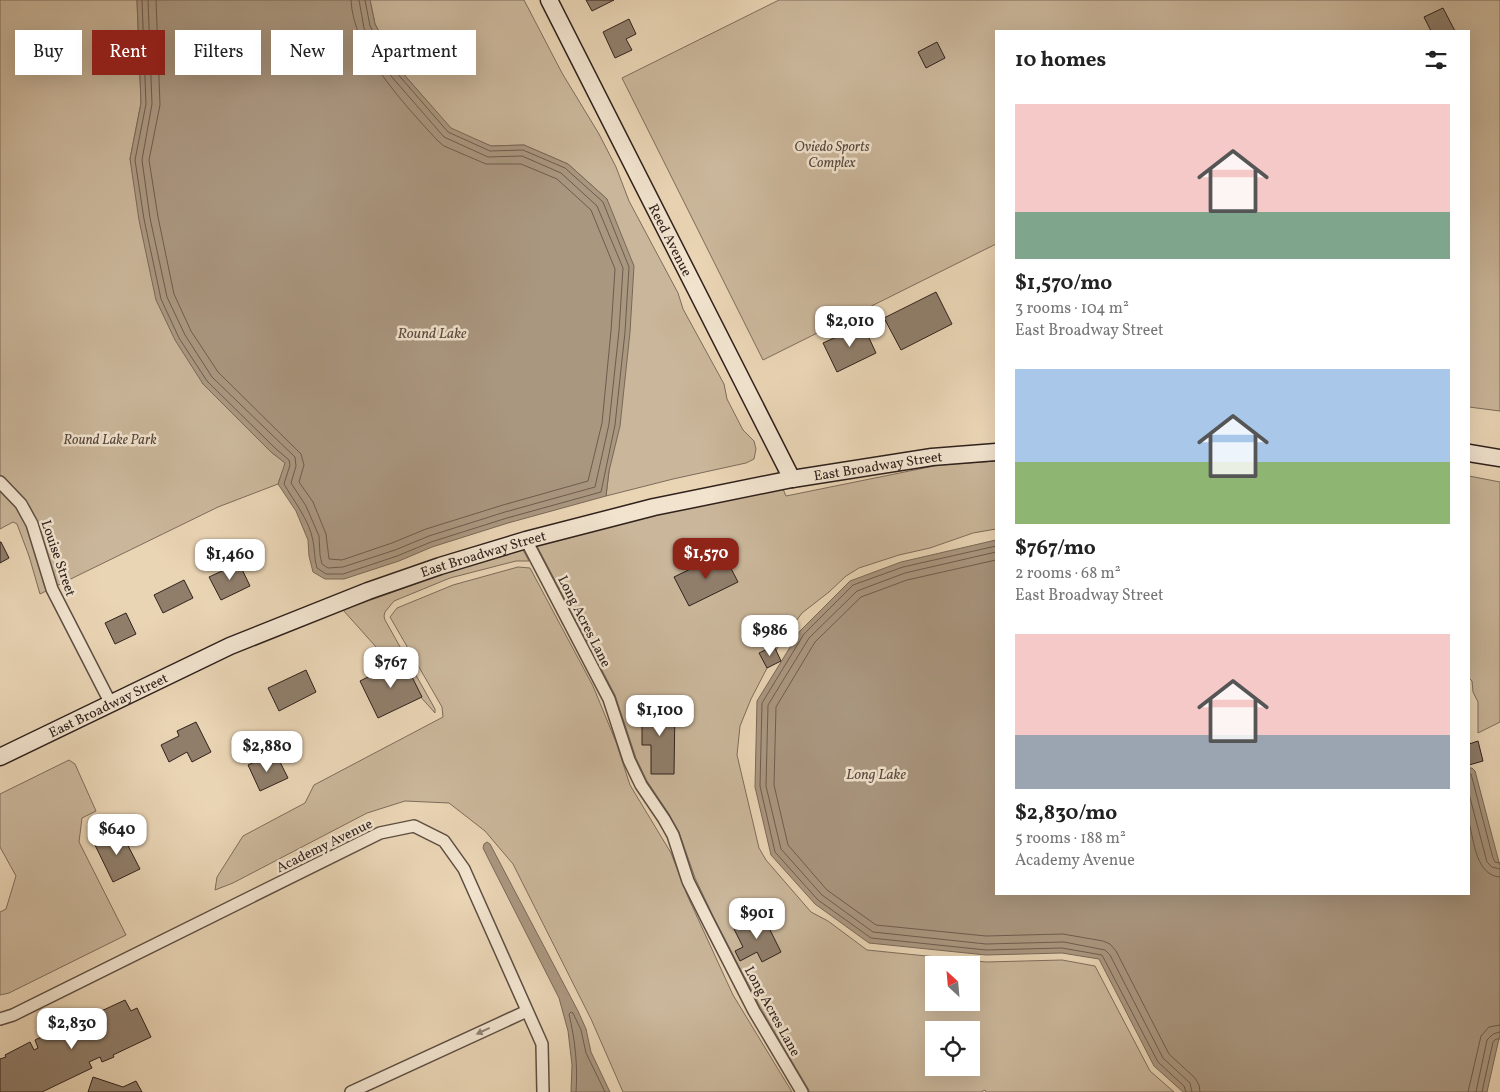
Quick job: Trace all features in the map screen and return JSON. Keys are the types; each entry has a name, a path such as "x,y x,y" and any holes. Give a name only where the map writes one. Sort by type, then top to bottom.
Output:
{"main road":[{"name":"Reed Avenue","path":"550,0 792,479"},
{"name":"East Broadway Street","path":"0,757 110,702 230,646 341,602 440,566 526,540 654,507 792,479 932,457 995,452"},
{"path":"1470,453 1500,458"}],"street":[{"name":"Louise Street","path":"0,482 21,504 32,524 52,589 110,702"},
{"name":"Long Acres Lane","path":"526,540 609,699 629,760 641,785 673,836 688,881 754,1010 802,1092"},
{"name":"Academy Avenue","path":"0,1020 99,973 380,833 414,826 444,841 464,869 542,1044 543,1092"},
{"path":"351,1092 527,1011"}],"green space":[{"name":"Round Lake Park","path":"0,0 137,0 138,30 92,30 92,75 140,75 141,103 130,159 203,384 271,452 286,463 278,484 218,507 40,594 17,524 13,522 0,529"},
{"path":"370,0 524,0 562,73 599,134 616,167 629,201 678,293 683,309 724,384 727,399 743,430 754,441 756,449 754,459 746,463 606,496 609,471 607,199 568,164 524,145 491,146 451,129 404,75 476,75 476,30 378,30 375,24"},
{"name":"Oviedo Sports Complex","path":"779,0 1500,0 1500,411 1470,407 1470,30 995,30 995,244 763,360 622,78"},
{"path":"995,461 995,529 973,533 930,548 899,555 859,568 846,576 802,613 781,641 751,699 740,726 737,755 759,848 766,860 811,912 828,921 867,950 926,956 925,1011 980,1011 980,961 1062,960 1095,966 1150,1071 1174,1092 986,1092 985,1090 981,1092 810,1092 760,1007 713,916 695,878 679,832 647,781 636,758 615,695 537,546 656,515 783,489 786,496 939,465"},
{"path":"1470,476 1500,482 1500,722 1478,733 1478,702 1473,692 1470,679"},
{"path":"523,550 529,561 516,561 450,578 394,601 385,612 385,620 435,709 435,713 343,610 443,574"},
{"path":"518,567 530,568 593,686 616,742 630,785 671,853 688,897 733,995 792,1092 623,1092 591,1019 513,864 485,831 449,803 405,801 367,813 233,883 215,890 217,877 243,836 305,803 314,785 443,717 442,707 390,617 397,608 453,585"},
{"path":"69,760 75,764 96,811 82,818 79,842 126,935 9,993 0,995 0,912 6,909 16,876 0,847 0,794"}],"water":[{"name":"Round Lake","path":"137,0 370,0 375,24 378,30 353,30 353,75 404,75 451,128 491,146 524,145 568,164 607,199 634,266 630,332 620,426 609,471 606,496 508,523 432,547 399,561 344,579 325,579 313,572 308,540 296,511 278,484 285,463 271,452 203,384 175,340 156,300 139,220 130,159 141,103 140,75 165,75 165,30 138,30"},
{"name":"Long Lake","path":"995,540 995,895 1470,895 1470,768 1472,768 1475,771 1500,866 1500,1034 1487,1092 1183,1092 1154,1066 1099,959 1062,953 986,955 869,943 815,904 771,855 755,787 757,701 800,631 850,581 901,562"},
{"path":"487,842 490,844 578,1011 586,1029 591,1052 610,1092 571,1092 572,1065 568,1031 559,998 483,848"}],"building":[{"path":"586,0 614,0 592,11"},
{"path":"1443,8 1454,30 1430,30 1424,17"},
{"path":"629,19 636,34 626,39 632,50 615,58 603,32"},
{"path":"937,42 945,58 926,68 918,52"},
{"path":"936,292 952,324 901,350 884,318"},
{"path":"863,325 876,353 837,372 823,343"},
{"path":"0,542 9,558 0,563"},
{"path":"723,553 738,582 689,606 674,577"},
{"path":"239,563 250,586 221,600 209,577"},
{"path":"184,580 193,598 163,613 154,595"},
{"path":"126,613 136,634 115,644 105,623"},
{"path":"774,646 781,661 767,668 759,653"},
{"path":"403,659 422,697 378,718 360,681"},
{"path":"306,670 316,692 279,711 268,688"},
{"path":"642,706 675,706 674,774 651,774 651,745 642,745"},
{"path":"196,722 211,752 192,762 187,752 169,762 161,745 179,736 177,731"},
{"path":"1478,741 1483,761 1470,765 1470,744"},
{"path":"266,757 270,765 279,760 288,778 260,791 248,765"},
{"path":"120,830 140,869 113,882 94,843"},
{"path":"762,914 781,952 762,962 757,952 740,961 735,951 743,947 734,929"},
{"path":"125,1000 131,1011 137,1008 151,1037 102,1062 100,1057 89,1062 92,1068 42,1092 0,1092 0,1059 6,1057 5,1055 30,1042 34,1050 38,1048 35,1040 54,1031 58,1037 64,1034 61,1027 83,1016 84,1019"},
{"path":"93,1077 123,1087 136,1081 142,1092 88,1092"}]}
